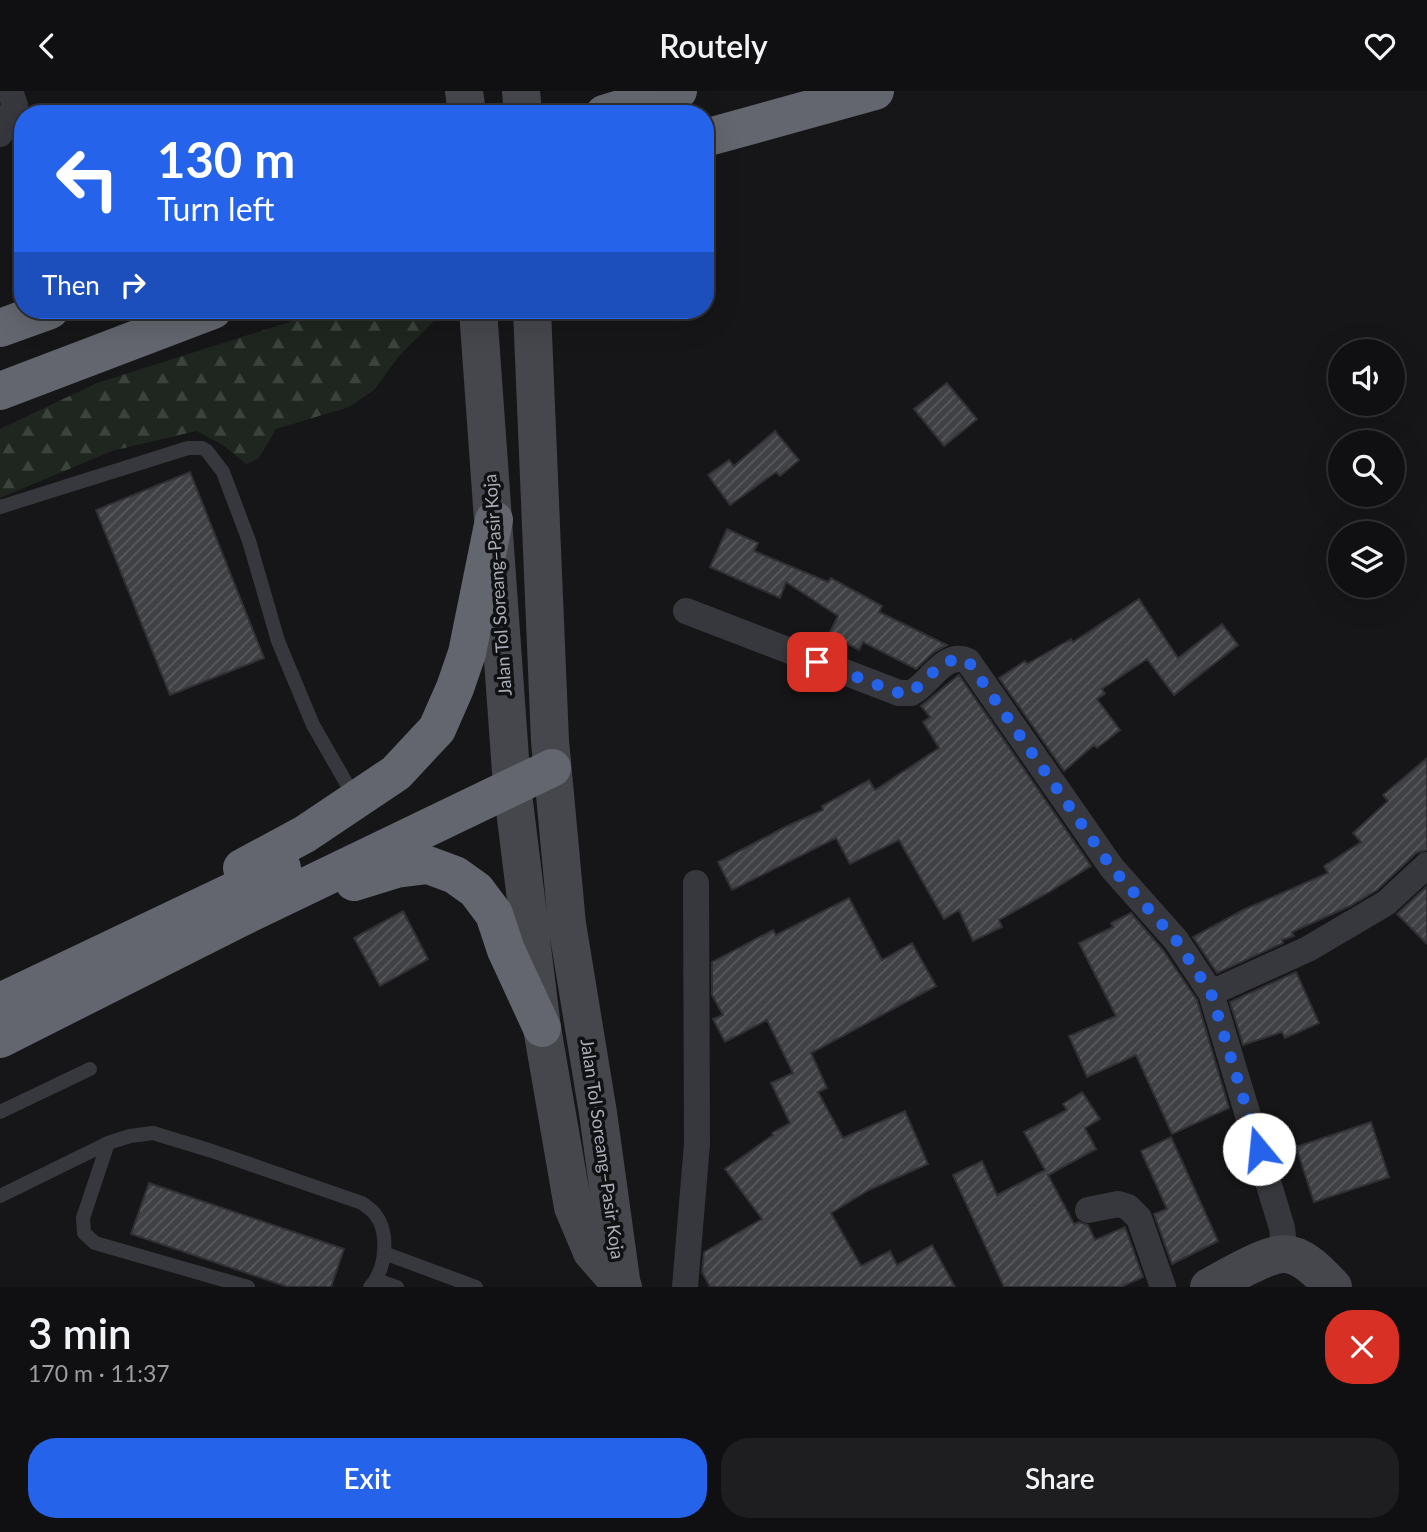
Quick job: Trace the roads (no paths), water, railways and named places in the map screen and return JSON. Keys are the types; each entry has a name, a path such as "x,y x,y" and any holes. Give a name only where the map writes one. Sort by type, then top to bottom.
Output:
{"highway":[{"path":"633,105 678,91"},
{"path":"714,136 875,91"},
{"path":"0,328 26,319"},
{"path":"0,391 189,319"},
{"path":"132,940 241,869 305,834 397,773 437,729 467,653 494,520"},
{"path":"0,1039 240,918 551,754"},
{"path":"0,1002 132,940 512,773"},
{"path":"240,918 396,869 428,865 455,875 477,890 494,913 506,950 542,1028"}],"street":[{"path":"0,134 14,107"},
{"name":"Jalan Tol Soreang–Pasir Koja","path":"479,319 512,773 542,1028 573,1207 592,1252 623,1287"},
{"name":"Jalan Tol Soreang–Pasir Koja","path":"532,319 551,754 567,924 623,1287"},
{"path":"686,611 899,693 911,693 949,660 962,658 968,661 1112,868 1176,940 1211,993 1282,1228 1284,1254"},
{"path":"1211,993 1308,949 1385,903 1427,865"},
{"path":"685,1287 697,1145 696,883"},
{"path":"1088,1210 1118,1204 1128,1207 1139,1218 1163,1287"},
{"path":"1209,1287 1252,1265 1284,1254 1300,1259 1318,1271 1333,1287"}],"lane":[{"path":"0,507 188,448 202,448 207,451 223,472 232,495 278,641 313,725 356,801"},
{"path":"0,1112 90,1069"},
{"path":"0,1196 108,1143 153,1133 362,1203 375,1213 382,1229 384,1253 374,1283 397,1287"},
{"path":"108,1143 83,1218 84,1233 95,1243 248,1287"},
{"path":"384,1253 477,1287"}]}
